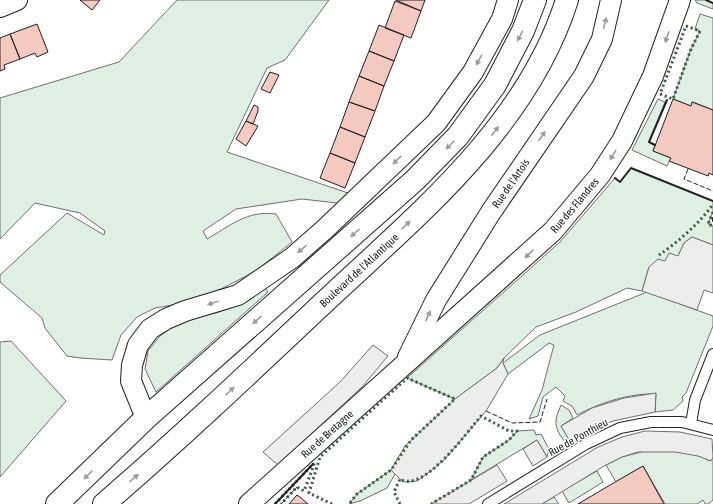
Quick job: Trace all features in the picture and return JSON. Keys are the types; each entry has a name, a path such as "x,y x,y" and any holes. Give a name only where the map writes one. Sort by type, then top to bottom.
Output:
{"main road":[{"path":"57,504 146,418 416,180 458,136 494,85 523,31 535,0"},
{"name":"Boulevard de l'Atlantique","path":"104,504 165,451 352,276 427,205 475,156 517,103 548,45 567,0"}],"street":[{"path":"0,7 17,0"},
{"path":"146,418 131,381 132,365 138,345 150,329 166,319 185,311 238,295 292,258 325,229 436,123 473,72 502,19 508,0"},
{"name":"Rue de l'Artois","path":"405,364 436,300 491,212 584,76 602,39 610,0"},
{"name":"Rue des Flandres","path":"405,364 553,230 600,175 622,141 653,76 680,0"},
{"name":"Rue de Bretagne","path":"249,504 405,364"}],"lane":[{"path":"691,424 695,400 713,354"},
{"name":"Rue de Ponthieu","path":"488,504 586,444 620,428 651,422 691,424 713,430"}],"green space":[{"path":"177,0 329,0 285,60 267,68 227,152 348,193 337,203 302,199 236,209 203,231 207,239 239,220 256,214 266,213 276,214 292,242 256,271 223,288 185,303 155,308 137,317 121,335 112,360 67,356 45,328 42,318 0,282 0,275 67,213 104,235 105,231 80,213 35,203 0,239 0,98 119,62"},
{"path":"695,0 706,0 713,3 713,9 697,3"},
{"path":"700,14 713,18 713,110 693,102 691,106 673,99 691,49 700,31 695,29"},
{"path":"658,99 665,102 649,142 655,145 653,151 671,158 667,166 632,150"},
{"path":"631,168 713,201 713,212 708,224 713,226 713,245 692,237 684,243 678,256 649,267 642,291 627,288 576,312 536,327 504,358 497,368 455,399 407,378 560,242 615,178 620,182"},
{"path":"265,288 268,292 156,392 145,369 148,351 160,336 180,322 219,312 242,303"},
{"path":"647,292 713,316 713,326 686,393 682,397 683,401 673,410 655,412 656,394 636,395 605,403 577,415 572,406 563,401 565,396 556,387 543,397 538,416 529,419 542,390 554,345 549,343 508,374 503,363 540,335"},
{"path":"11,341 66,401 0,477 0,342"},
{"path":"561,405 569,410 573,418 561,426 571,443 569,444 563,439 556,427 557,417"},
{"path":"534,430 536,435 541,434 549,449 547,457 537,440 471,480 483,457 509,440 517,431"},
{"path":"645,451 687,453 703,457 710,461 713,457 713,500 708,504 705,504 703,500 697,504 665,504 643,466 616,482 606,465 622,457"},
{"path":"391,470 395,474 387,488 360,501 349,504 357,494"},
{"path":"597,471 603,482 569,503 562,491"},
{"path":"554,497 559,504 542,504"}],"shaded area":[{"path":"692,237 713,245 713,293 704,290 697,310 642,291 649,267 658,259 665,261 669,253 678,256 684,243"},
{"path":"373,345 388,356 362,387 278,465 263,452 340,382"},
{"path":"504,358 503,363 508,374 486,411 444,460 417,481 405,482 400,479 391,470 405,446 455,399 497,368"},
{"path":"656,393 655,412 613,421 598,427 571,443 561,426 592,408 624,398"},
{"path":"645,431 680,432 712,439 713,457 711,461 698,456 675,452 638,452 622,457 604,466 542,504 504,504 598,447 622,437"},
{"path":"537,440 547,457 533,466 523,449"},
{"path":"497,465 507,481 469,504 431,504"}],"building":[{"path":"80,0 100,0 92,10"},
{"path":"396,0 425,0 421,11"},
{"path":"395,1 421,11 411,38 385,28"},
{"path":"37,24 48,52 37,57 35,53 20,59 10,34"},
{"path":"379,25 404,35 394,61 369,51"},
{"path":"10,34 20,59 4,65 5,69 0,71 0,38"},
{"path":"369,51 394,61 384,86 359,76"},
{"path":"270,72 279,75 270,93 261,89"},
{"path":"359,76 384,86 375,111 349,102"},
{"path":"673,99 691,106 692,102 713,110 713,175 709,173 708,176 669,161 671,158 653,151"},
{"path":"349,102 375,111 365,137 340,127"},
{"path":"254,105 258,107 258,111 253,124 246,121"},
{"path":"246,121 258,126 246,146 236,139"},
{"path":"340,127 365,137 355,163 330,153"},
{"path":"330,153 355,163 345,188 320,178"},
{"path":"643,466 664,504 578,504 610,485"},
{"path":"297,495 300,497 308,504 289,504"}],"hedge":[{"path":"686,26 700,31 691,49 673,99 660,94 686,26"},
{"path":"659,255 688,232 713,204"},
{"path":"713,212 708,224 713,226"},
{"path":"332,504 309,493 320,457 407,378 455,399 411,440 391,470 357,494 349,504"},
{"path":"400,504 394,492 400,479 410,481 420,478 432,470 455,447 481,416 509,431 517,431 509,440 483,457 471,480 431,504"},
{"path":"275,504 313,464 314,465 304,491 297,487 281,504"}],"fence":[{"path":"688,169 684,179 713,191"},
{"path":"486,411 512,423 540,422 547,399"},
{"path":"281,504 297,487"}],"wall":[{"path":"706,0 713,3"},
{"path":"655,145 649,142 667,100"},
{"path":"615,178 620,182 631,168 713,201"},
{"path":"275,504 313,464"}]}
